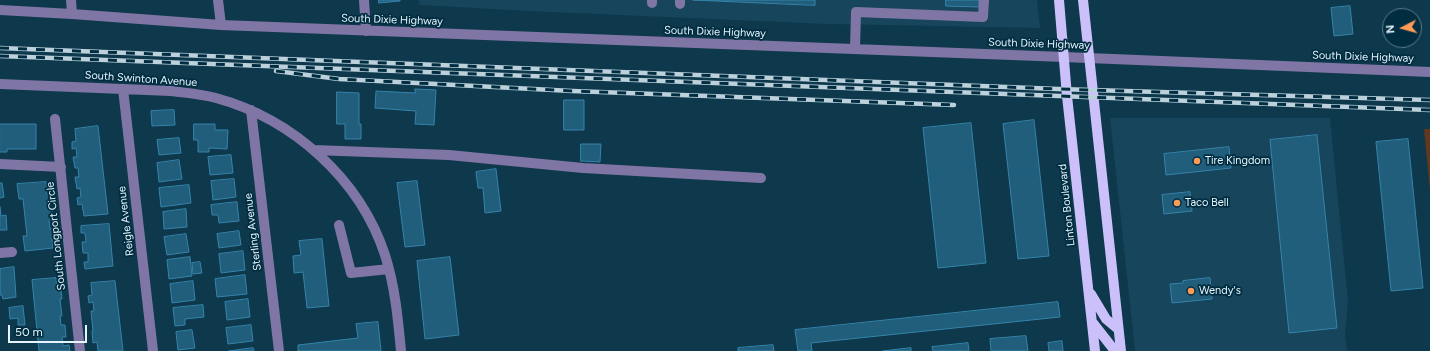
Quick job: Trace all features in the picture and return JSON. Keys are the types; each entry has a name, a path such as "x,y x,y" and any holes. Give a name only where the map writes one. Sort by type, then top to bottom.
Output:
{"main road":[{"name":"Linton Boulevard","path":"1060,0 1067,96 1095,351"},
{"path":"1083,0 1121,351"},
{"path":"1089,289 1106,319 1118,329"},
{"path":"1092,322 1114,351"}],"street":[{"path":"71,0 72,14"},
{"path":"218,0 221,25"},
{"path":"364,0 366,32"},
{"path":"854,49 856,12 983,17 984,0"},
{"name":"South Dixie Highway","path":"0,10 221,25 366,32 854,49 1430,72"},
{"name":"South Swinton Avenue","path":"0,84 171,91 199,94 251,110 268,118 292,133 314,150 340,176 362,207 378,238 389,269 396,300 401,351"},
{"name":"Reigle Avenue","path":"123,89 153,351"},
{"name":"Sterling Avenue","path":"251,110 279,351"},
{"name":"South Longport Circle","path":"55,119 80,351"},
{"path":"314,150 449,155 583,168 761,178"},
{"path":"0,164 61,167"},
{"path":"339,225 351,273 389,269"},
{"path":"0,253 12,252"}],"shaded area":[{"path":"418,0 1037,0 1040,28 827,24 528,11 420,5"},
{"path":"1110,118 1330,118 1348,301 1345,334 1347,351 1135,351"},
{"path":"1424,129 1430,129 1430,190"}],"building":[{"path":"379,0 400,0 400,1 379,3"},
{"path":"693,0 815,0 815,5"},
{"path":"946,0 979,0 979,7 946,6"},
{"path":"1350,6 1353,34 1334,36 1331,8"},
{"path":"415,89 436,90 434,125 415,124 416,111 375,108 376,91 415,93"},
{"path":"337,92 359,93 359,124 361,124 361,139 345,139 345,124 337,124"},
{"path":"564,100 584,100 584,130 564,130"},
{"path":"174,110 175,125 152,126 151,111"},
{"path":"1034,120 1049,256 1018,259 1003,124"},
{"path":"971,123 986,263 938,268 923,128"},
{"path":"0,124 36,124 36,149 7,149 7,152 0,152"},
{"path":"194,124 215,124 215,130 228,130 227,149 209,148 209,152 198,152 198,140 194,140"},
{"path":"98,126 108,214 84,216 82,204 78,205 77,198 81,197 80,188 77,189 75,177 79,177 78,168 75,168 73,157 77,157 76,148 72,149 72,142 76,141 75,129"},
{"path":"1317,135 1337,328 1289,333 1270,140"},
{"path":"179,138 181,153 159,155 157,140"},
{"path":"1408,139 1423,288 1391,291 1376,142"},
{"path":"581,144 601,144 600,162 581,161"},
{"name":"Tire Kingdom","path":"1229,147 1231,168 1166,175 1164,154"},
{"path":"231,155 233,173 210,175 208,157"},
{"path":"179,160 182,179 159,182 157,163"},
{"path":"496,169 501,211 485,213 483,188 478,188 476,172"},
{"path":"234,179 236,197 213,200 211,181"},
{"path":"417,181 425,245 405,247 397,183"},
{"path":"46,182 47,194 51,193 51,202 48,202 49,210 52,209 54,220 49,221 50,229 55,229 56,238 52,239 53,248 25,251 23,236 27,236 23,199 19,199 17,184"},
{"path":"0,183 2,183 4,197 0,198"},
{"path":"189,185 191,203 161,207 159,188"},
{"name":"Taco Bell","path":"1190,192 1192,211 1164,214 1162,195"},
{"path":"237,202 239,221 219,223 218,215 212,215 211,205"},
{"path":"0,207 1,216 6,215 7,230 0,230"},
{"path":"186,209 187,227 164,229 163,212"},
{"path":"109,224 113,266 85,269 84,262 88,262 88,253 83,253 82,242 86,242 85,233 81,233 81,226"},
{"path":"239,231 241,245 219,248 217,234"},
{"path":"186,234 189,252 167,255 164,237"},
{"path":"322,239 329,306 307,308 303,272 294,273 293,256 301,255 299,241"},
{"path":"243,251 245,270 221,273 219,254"},
{"path":"190,257 192,276 169,279 167,260"},
{"path":"450,257 459,335 425,339 417,261"},
{"path":"200,262 202,273 193,274 192,263"},
{"path":"14,267 16,297 3,299 2,295 0,295 0,269"},
{"path":"245,275 247,294 217,297 215,279"},
{"path":"56,278 57,290 61,290 62,299 60,299 62,316 60,316 61,325 65,325 66,337 62,337 63,346 69,345 70,351 39,351 32,280"},
{"name":"Wendy's","path":"1210,278 1212,299 1172,303 1170,284"},
{"path":"115,281 123,351 98,351 97,342 93,343 91,311 94,311 93,302 89,303 88,296 92,295 91,283"},
{"path":"193,281 195,300 172,303 170,284"},
{"path":"248,299 250,317 227,320 225,302"},
{"path":"1058,302 1060,317 811,343 812,351 798,351 795,330"},
{"path":"203,305 204,317 185,319 185,325 175,326 173,308"},
{"path":"23,306 25,325 18,325 18,318 10,319 9,308"},
{"path":"378,322 381,351 298,351 298,345 358,338 356,324"},
{"path":"251,325 253,341 228,344 226,328"},
{"path":"192,330 195,348 178,350 176,332"},
{"path":"1026,336 1028,351 991,351 990,339"},
{"path":"1062,341 1063,351 1049,351 1048,343"},
{"path":"968,343 969,351 933,351 932,347"},
{"path":"773,345 774,351 738,351 738,348"},
{"path":"253,348 254,351 229,351"},
{"path":"911,348 911,351 883,351"}],"railway":[{"path":"0,48 1058,89 1430,100"},
{"path":"0,56 1430,110"},
{"path":"276,71 339,79 572,91 954,105"}],"place":[{"name":"Tire Kingdom","path":"1197,161"},
{"name":"Taco Bell","path":"1177,203"},
{"name":"Wendy's","path":"1191,291"}]}
